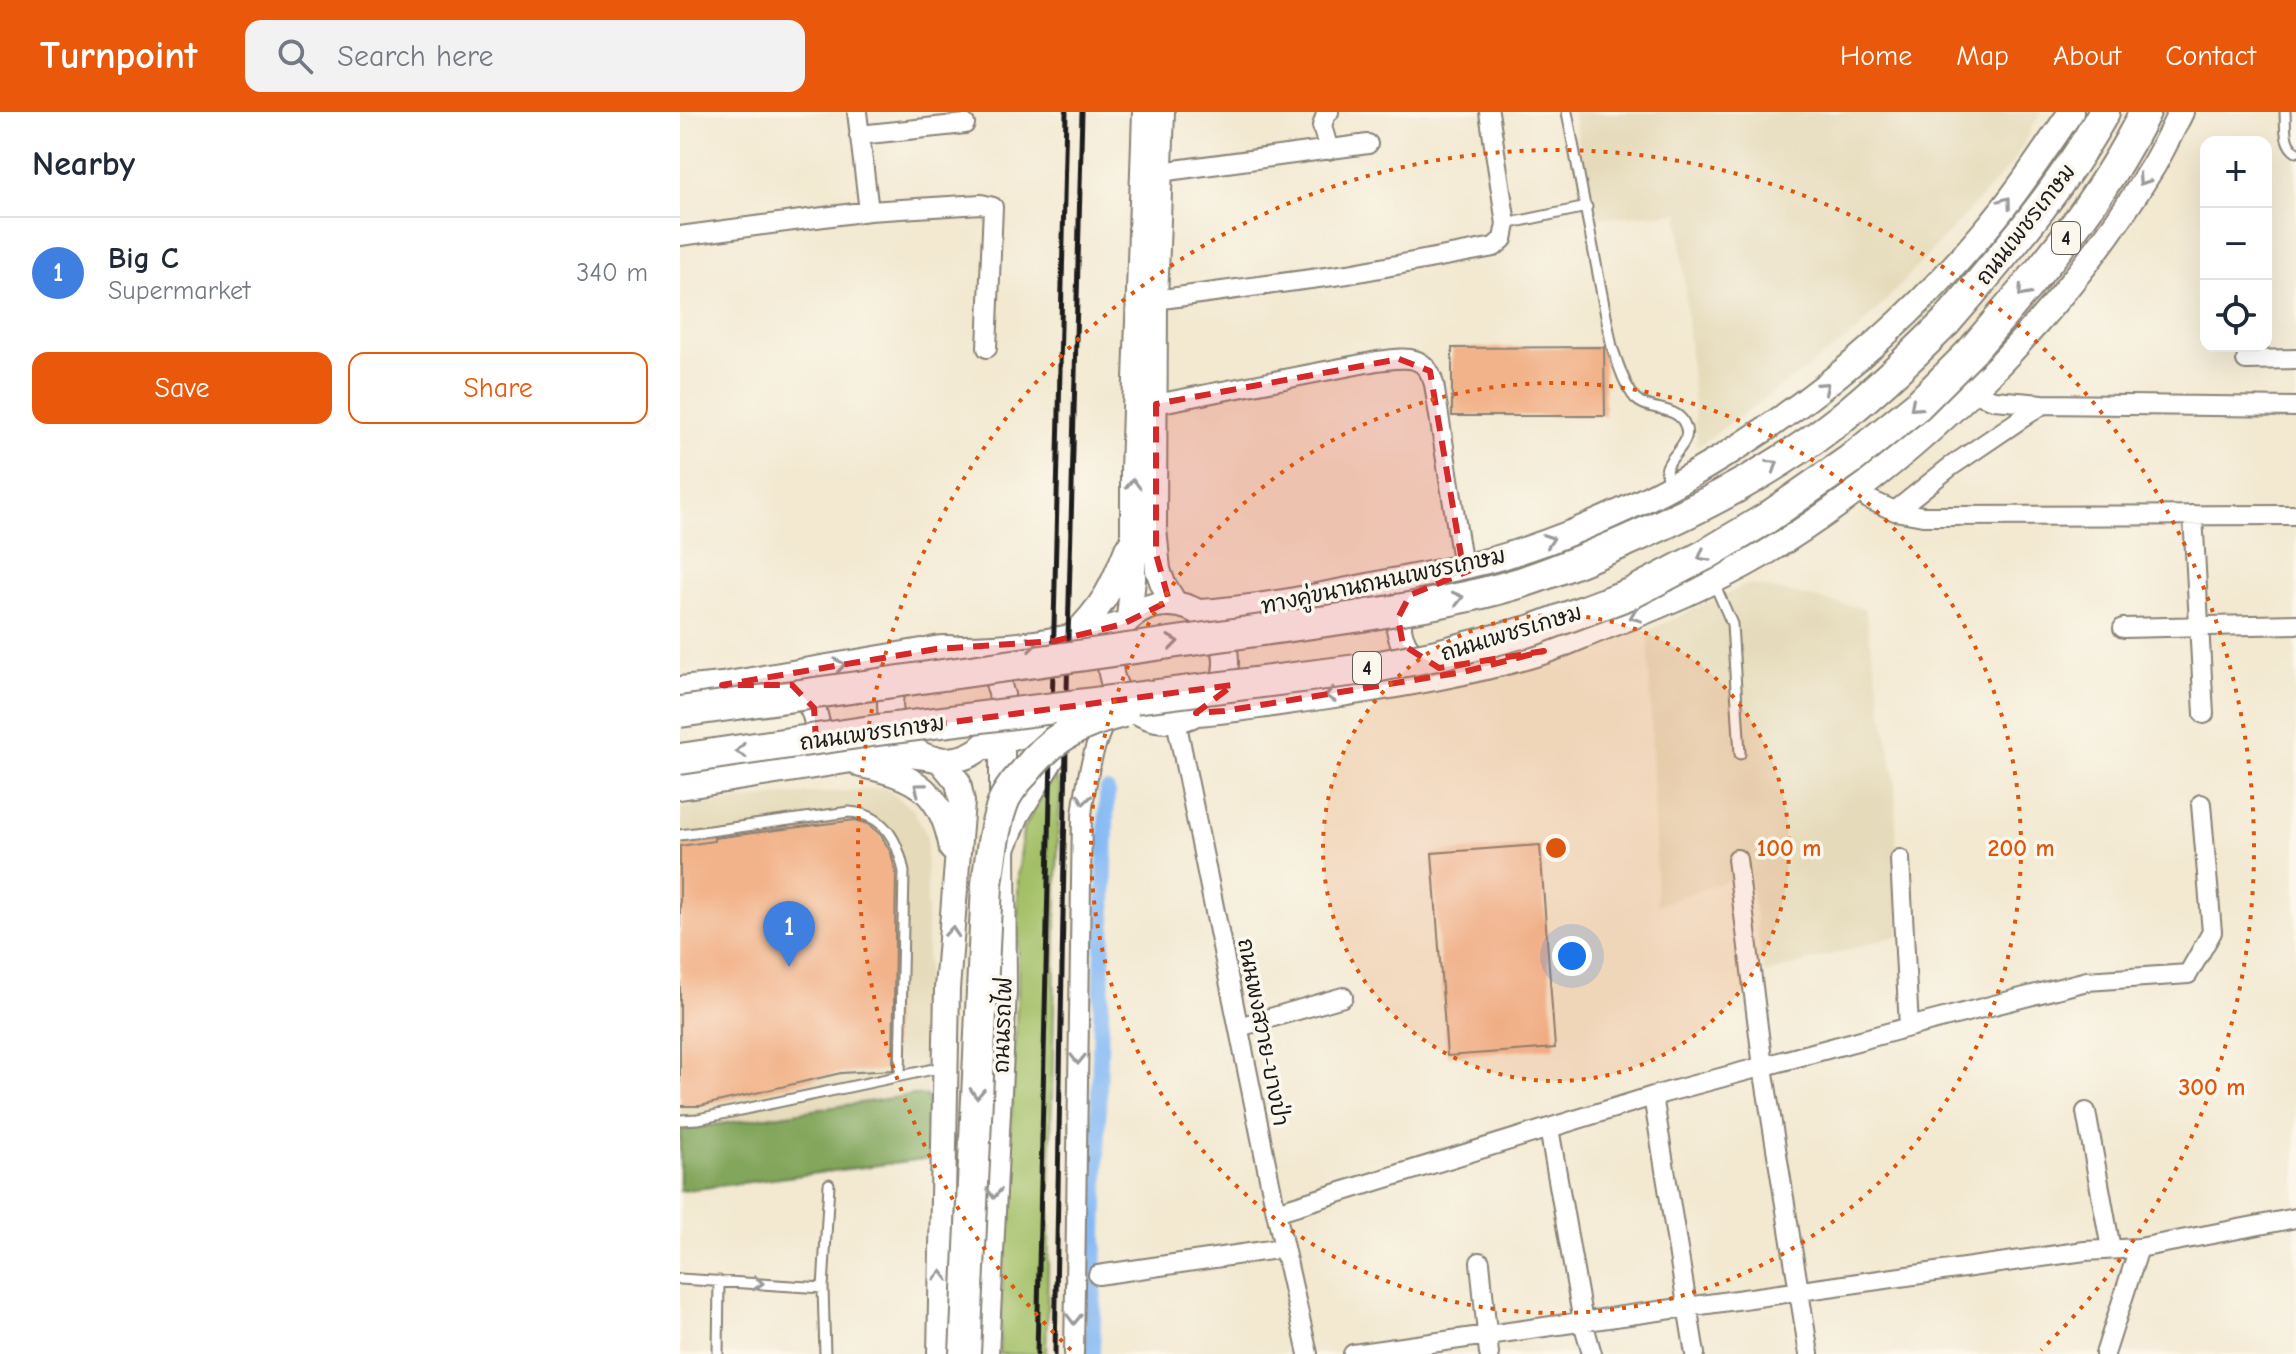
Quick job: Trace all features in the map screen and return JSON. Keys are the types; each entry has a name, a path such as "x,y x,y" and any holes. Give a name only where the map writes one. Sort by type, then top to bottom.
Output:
{"highway":[{"name":"ถนนเพชรเกษม","path":"680,712 1362,616 1516,584 1594,555 1681,517 1770,467 1837,421 1897,371 1946,322 2002,257 2057,187 2104,112"},
{"name":"ถนนเพชรเกษม","path":"680,759 878,730 1365,669 1437,655 1533,630 1632,593 1767,518 1850,460 1918,405 1971,352 2092,205 2127,149 2145,112"},
{"path":"2127,149 2151,112"},
{"path":"965,1354 987,884 999,817 1006,796 1041,751 1062,735 1098,718 1146,706 1365,669"}],"main road":[{"path":"722,685 945,648 995,648 1072,637 1126,621 1151,606 1175,604 1200,612 1215,626 1224,644 1227,664 1222,684 1212,701 1177,717 1141,713 1127,703 1116,689 1111,673 1110,656 1114,639 1126,621 1133,579 1145,112"},
{"path":"1162,112 1155,300 1156,554 1163,584 1175,604"},
{"name":"ทางคู่ขนานถนนเพชรเกษม","path":"1200,612 1279,604 1463,567 1507,555 1566,535 1693,474 1812,397 1910,311 1983,233 2071,112"},
{"name":"4","path":"1177,717 1370,689 1463,672 1544,651 1644,612 1784,542 1862,486 2011,354 2067,287 2153,166 2181,112"},
{"path":"1072,637 1106,598 1132,537"},
{"path":"1507,555 1420,587 1410,595 1398,618 1398,632 1403,645 1412,657 1425,665 1439,668 1544,651"},
{"path":"933,758 955,759 970,755 985,745 996,730 1002,713 1002,695 997,678 986,664 971,653 945,648 919,655 904,666 894,682 890,700 892,718 899,735 912,748 933,758 958,782 962,802 947,989 940,1354"},
{"path":"680,689 776,680 792,685 805,695 814,708 818,723 817,738 811,752 798,762 746,777"},
{"name":"ถนนรถไฟ","path":"986,1354 1004,990 1002,695"},
{"name":"ถนนเพชรเกษม","path":"970,755 1002,741 1052,729 1177,717"},
{"path":"1003,849 1017,815 1051,758 1066,742 1097,725"},
{"name":"ถนนเพชรเกษม","path":"680,787 901,754 933,758"},
{"path":"846,761 902,776 931,796 946,822 956,883"},
{"path":"947,989 954,973 968,964 977,963 985,964 998,974 1004,990"}],"street":[{"path":"857,112 869,211"},
{"path":"1329,112 1322,126 1329,150"},
{"path":"1155,300 1348,274 1494,247 1503,239 1506,224 1489,112"},
{"path":"859,135 965,124"},
{"path":"1160,172 1368,144"},
{"path":"680,236 869,211 981,204 993,207 987,348"},
{"path":"1156,404 1377,361 1399,359 1421,362 1430,371 1434,384 1463,567"},
{"path":"2246,360 2296,359"},
{"path":"1971,392 1994,400 2043,404 2296,407"},
{"path":"1895,511 1950,467 2043,404"},
{"path":"1862,486 1868,499 1895,511 1923,516 2296,515"},
{"path":"2193,515 2204,714"},
{"path":"2123,628 2296,624"},
{"name":"ถนนพงสวาย-บางป่า","path":"1177,717 1276,1212 1308,1354"},
{"path":"1074,1354 1082,815 1097,725"},
{"path":"1276,1212 1653,1096 1909,1027 2087,981 2188,974 2212,932 2201,804"},
{"path":"1737,859 1763,1067 1809,1354"},
{"path":"1900,859 1909,1027"},
{"path":"1239,1027 1343,997"},
{"path":"1653,1096 1695,1354"},
{"path":"2086,1112 2111,1249"},
{"path":"1549,1128 1583,1322 1592,1354"},
{"path":"1353,1354 1488,1345 1583,1322 2111,1249 2139,1248 2296,1218"},
{"path":"1098,1275 1284,1248"},
{"path":"2105,1354 2139,1248"},
{"path":"1480,1262 1488,1345"}],"lane":[{"path":"1567,112 1612,347 1618,363 1636,399 1681,418 1686,425 1687,437 1667,467 1669,486"},
{"path":"2285,112 2286,138 2289,147 2296,152"},
{"path":"1506,224 1587,207"},
{"path":"1713,580 1732,624 1740,754"},
{"path":"680,835 849,812 860,813 888,830 897,843 904,872 900,1076"},
{"path":"680,1120 698,1119 946,1067"},
{"path":"825,1354 823,1288 829,1184"},
{"path":"680,1279 823,1288"},
{"path":"718,1354 719,1281"}],"highlighted area":[{"path":"1399,359 1430,371 1463,567 1507,555 1410,595 1398,618 1403,645 1439,668 1544,651 1463,672 1224,711 1196,713 1233,685 816,740 814,708 792,685 722,685 936,649 1055,641 1123,624 1169,601 1156,554 1156,404"}],"shaded area":[{"path":"1573,112 2041,112 2011,165 1858,331 1697,447 1679,213 1593,218"},
{"path":"1748,584 1865,609 1895,782 1899,935 1764,974 1749,873 1657,905 1648,631"},
{"path":"885,788 913,809 927,835 927,1096 913,1095 680,1130 680,808 772,796"}],"green space":[{"path":"1055,776 1061,789 1046,1354 999,1354 1018,984 1018,878 1023,830"},
{"path":"913,1095 927,1096 933,1158 680,1191 680,1130"}],"building":[{"path":"1604,347 1605,416 1452,416 1452,348"},
{"path":"855,820 868,824 881,835 891,853 896,873 893,1070 841,1073 700,1106 680,1106 680,846 714,841 714,838"},
{"path":"1540,845 1555,1048 1447,1056 1432,853"}],"waterway":[{"path":"1092,1354 1107,791"}],"railway":[{"path":"1037,1354 1066,112"},
{"path":"1055,1354 1068,638 1082,112"}],"place":[{"name":"Big C","path":"789,967"}]}
